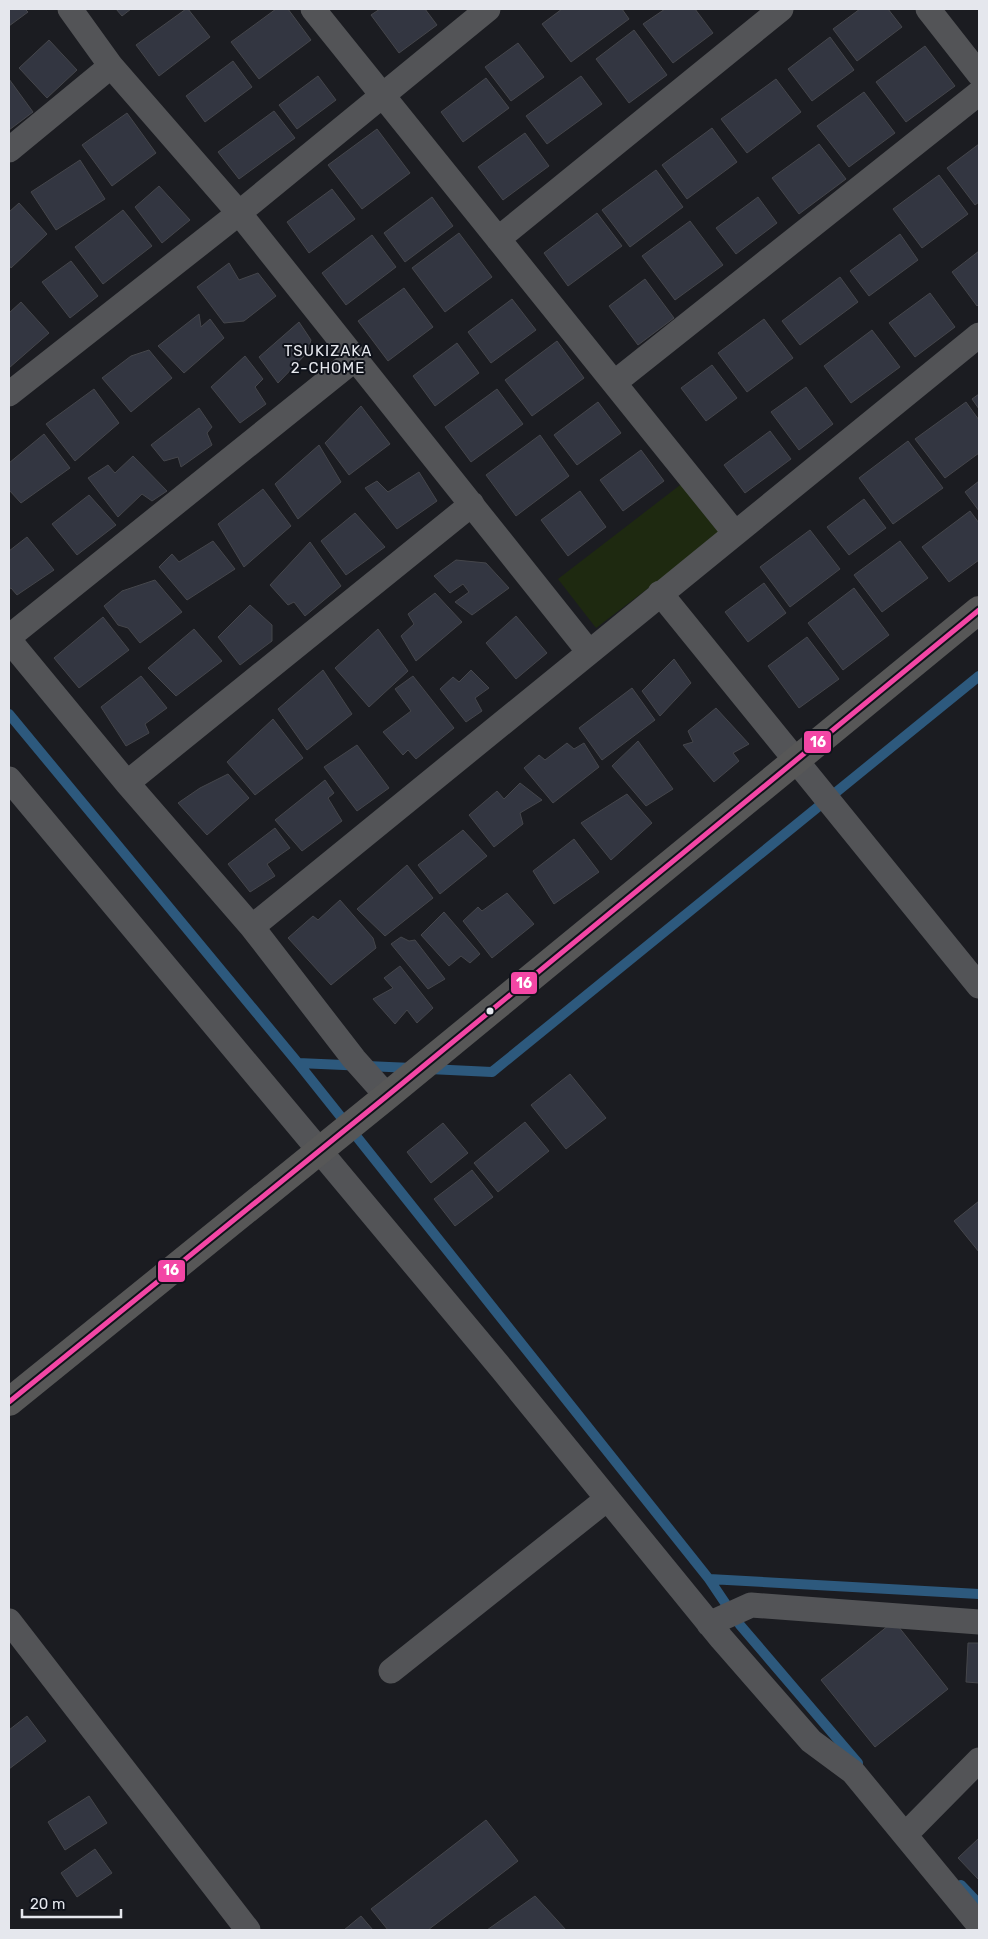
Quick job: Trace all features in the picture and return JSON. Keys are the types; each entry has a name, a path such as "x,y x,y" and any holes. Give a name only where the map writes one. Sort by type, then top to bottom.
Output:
{"main road":[{"path":"9,1402 362,1117 794,759 979,610"}],"street":[{"path":"70,9 111,66 239,213 590,652"},
{"path":"313,9 734,532"},
{"path":"9,394 239,213 488,9"},
{"path":"498,240 781,9"},
{"path":"928,9 979,74"},
{"path":"9,150 111,66"},
{"path":"614,382 979,93"},
{"path":"252,927 590,652 734,532 979,335"},
{"path":"355,359 9,639 127,783 252,927 360,1066 393,1091"},
{"path":"127,783 472,504"},
{"path":"660,593 979,986"},
{"path":"9,779 323,1148 607,1499 711,1623 812,1741 853,1772 979,1925"},
{"path":"391,1671 607,1499"},
{"path":"711,1623 751,1605 979,1622"},
{"path":"9,1621 248,1930"},
{"path":"906,1834 979,1760"}],"green space":[{"path":"684,482 722,532 596,628 558,579"}],"building":[{"path":"9,9 25,9 28,12 9,26"},
{"path":"116,9 131,9 122,16"},
{"path":"188,9 210,37 159,76 136,45"},
{"path":"276,9 288,9 311,40 259,79 231,42"},
{"path":"380,9 425,9 437,25 399,53 371,15"},
{"path":"562,9 622,9 629,19 571,62 542,24"},
{"path":"665,9 695,9 713,33 673,63 643,24"},
{"path":"860,9 888,9 902,27 857,61 833,29"},
{"path":"634,30 667,75 629,103 596,59"},
{"path":"830,37 854,70 812,101 788,69"},
{"path":"49,40 77,70 47,98 19,68"},
{"path":"518,43 544,77 511,101 485,67"},
{"path":"925,46 955,86 906,122 876,82"},
{"path":"233,61 252,87 205,122 186,96"},
{"path":"318,76 336,100 297,129 279,105"},
{"path":"581,76 602,104 547,144 526,116"},
{"path":"486,78 509,108 463,142 441,112"},
{"path":"9,79 33,112 9,130"},
{"path":"776,79 801,112 747,153 721,119"},
{"path":"864,92 895,133 849,167 817,126"},
{"path":"274,111 295,138 239,179 218,152"},
{"path":"127,113 156,153 112,186 82,145"},
{"path":"712,128 737,162 687,199 662,165"},
{"path":"377,129 410,173 362,209 328,165"},
{"path":"525,133 549,166 503,200 478,167"},
{"path":"819,144 846,179 799,214 772,178"},
{"path":"979,144 979,202 975,205 947,168"},
{"path":"80,160 105,199 56,230 31,192"},
{"path":"656,170 683,207 630,247 602,210"},
{"path":"939,175 968,214 922,248 893,209"},
{"path":"159,186 190,220 162,243 135,207"},
{"path":"332,189 355,219 309,253 287,222"},
{"path":"432,197 453,226 405,262 384,233"},
{"path":"758,197 777,223 736,254 716,228"},
{"path":"19,203 47,234 11,268 9,265 9,212"},
{"path":"123,210 152,246 103,284 75,247"},
{"path":"597,213 622,246 568,286 544,253"},
{"path":"690,221 723,265 675,300 642,256"},
{"path":"459,233 492,277 445,312 412,268"},
{"path":"900,234 918,260 869,296 850,271"},
{"path":"372,235 396,267 346,305 322,273"},
{"path":"979,251 979,304 977,306 952,272"},
{"path":"71,261 98,296 70,318 42,282"},
{"path":"229,263 239,280 258,273 276,296 244,321 224,323 197,287"},
{"path":"840,277 858,302 800,345 782,321"},
{"path":"645,279 674,318 638,345 609,306"},
{"path":"404,288 433,327 388,361 358,321"},
{"path":"930,293 955,327 915,357 889,323"},
{"path":"512,299 536,330 491,363 468,332"},
{"path":"21,302 49,333 9,368 9,313"},
{"path":"199,314 201,327 210,319 224,338 184,373 158,346"},
{"path":"764,319 793,358 747,392 718,353"},
{"path":"299,322 311,340 307,353 278,383 259,357"},
{"path":"872,330 900,367 851,403 824,366"},
{"path":"557,341 584,378 532,416 505,380"},
{"path":"457,343 479,373 435,406 413,376"},
{"path":"149,350 172,378 131,412 102,378 131,356"},
{"path":"245,356 263,379 255,387 266,404 240,423 211,387"},
{"path":"712,365 737,398 706,421 681,388"},
{"path":"806,387 833,424 799,450 771,412"},
{"path":"94,389 119,423 75,461 46,424"},
{"path":"497,389 523,424 471,462 445,427"},
{"path":"979,394 979,409 972,399"},
{"path":"598,402 621,433 577,465 554,435"},
{"path":"966,402 979,420 979,453 945,478 915,439"},
{"path":"361,406 390,444 349,475 325,443"},
{"path":"199,408 212,427 207,433 212,445 181,467 178,457 164,461 151,445"},
{"path":"770,431 791,459 745,493 724,465"},
{"path":"44,434 70,468 21,503 9,490 9,463"},
{"path":"540,435 569,476 516,516 486,475"},
{"path":"908,441 943,488 893,524 859,478"},
{"path":"319,445 341,482 298,519 275,484"},
{"path":"641,450 664,481 623,511 600,480"},
{"path":"133,456 167,491 152,501 142,494 118,517 88,478 108,465 115,473"},
{"path":"419,472 437,501 397,529 365,488 377,481 388,492"},
{"path":"979,481 979,511 965,492"},
{"path":"263,489 291,526 244,567 218,524"},
{"path":"580,491 606,527 568,556 541,520"},
{"path":"89,495 116,525 77,555 52,524"},
{"path":"864,499 886,528 849,555 827,527"},
{"path":"970,511 979,523 979,560 949,582 922,547"},
{"path":"355,513 385,547 346,575 321,541"},
{"path":"810,530 840,569 790,607 760,567"},
{"path":"27,537 54,570 17,595 11,588 9,589 9,551"},
{"path":"213,541 235,569 187,600 159,567 172,554 179,562"},
{"path":"900,541 928,578 882,612 854,575"},
{"path":"310,542 341,586 305,616 294,602 288,605 270,585"},
{"path":"456,560 486,563 509,588 472,615 455,602 469,592 463,584 450,593 434,576"},
{"path":"155,580 182,612 140,643 128,628 118,625 104,606 122,591"},
{"path":"764,583 786,613 748,642 725,612"},
{"path":"854,588 889,635 843,670 808,623"},
{"path":"435,593 462,622 416,661 401,636 414,624 408,614"},
{"path":"250,605 272,625 272,641 240,665 218,637"},
{"path":"516,616 547,653 516,679 486,643"},
{"path":"103,617 129,650 79,688 54,658"},
{"path":"194,629 222,661 176,696 148,668"},
{"path":"378,629 408,671 369,707 335,668"},
{"path":"807,637 839,679 799,708 768,666"},
{"path":"674,659 691,683 660,716 642,691"},
{"path":"323,670 352,714 307,750 278,709"},
{"path":"471,670 489,688 475,698 482,711 466,722 440,689 453,677 459,682"},
{"path":"141,676 167,708 145,724 149,733 126,746 101,707"},
{"path":"413,676 454,728 416,759 408,750 403,755 383,732 411,711 395,689"},
{"path":"632,688 655,720 602,760 579,728"},
{"path":"716,708 749,744 733,753 739,761 714,782 683,745 693,742 688,731"},
{"path":"273,719 303,758 255,795 227,762"},
{"path":"638,741 673,789 646,806 612,766"},
{"path":"567,743 574,749 584,743 599,767 553,803 524,768 539,755 545,760"},
{"path":"357,745 389,788 357,811 324,767"},
{"path":"228,774 249,798 207,835 178,803 200,788"},
{"path":"325,780 334,793 328,798 342,821 302,851 275,820"},
{"path":"520,783 542,800 520,813 523,824 494,847 469,815 497,791 504,799"},
{"path":"627,794 652,823 611,860 581,823"},
{"path":"275,828 290,848 267,864 275,876 250,892 228,864"},
{"path":"463,830 487,856 440,894 418,865"},
{"path":"574,839 599,872 554,904 533,871"},
{"path":"407,865 433,898 385,936 357,909"},
{"path":"507,893 534,924 492,958 463,921 478,907 482,911"},
{"path":"340,900 373,938 376,948 331,985 288,938 313,916 318,920"},
{"path":"444,912 480,954 470,963 461,956 449,966 421,935"},
{"path":"401,937 409,941 415,940 445,979 428,989 391,944"},
{"path":"400,966 433,1008 417,1023 407,1010 395,1024 373,999 393,988 384,978"},
{"path":"570,1074 606,1118 566,1149 531,1105"},
{"path":"525,1122 549,1151 498,1192 474,1163"},
{"path":"443,1123 468,1153 431,1183 407,1152"},
{"path":"472,1170 493,1197 455,1226 434,1199"},
{"path":"979,1201 979,1252 954,1221"},
{"path":"894,1621 948,1689 875,1747 821,1680"},
{"path":"968,1643 979,1643 979,1683 966,1682"},
{"path":"27,1716 46,1741 9,1769 9,1730"},
{"path":"89,1796 107,1823 65,1850 48,1822"},
{"path":"486,1820 518,1861 428,1930 388,1930 371,1909"},
{"path":"979,1838 979,1880 958,1858"},
{"path":"95,1849 112,1873 77,1897 61,1873"},
{"path":"535,1896 566,1930 487,1930"},
{"path":"361,1916 373,1930 344,1930"}],"waterway":[{"path":"429,1069 492,1072 979,676"},
{"path":"9,714 298,1063 709,1579 979,1594"},
{"path":"298,1063 412,1068"},
{"path":"709,1579 740,1625 858,1763"},
{"path":"961,1885 979,1904"}],"transit line":[{"name":"16","path":"9,1402 387,1096 979,610"}],"district":[{"name":"TSUKIZAKA 2-CHOME","path":"328,360"}]}
